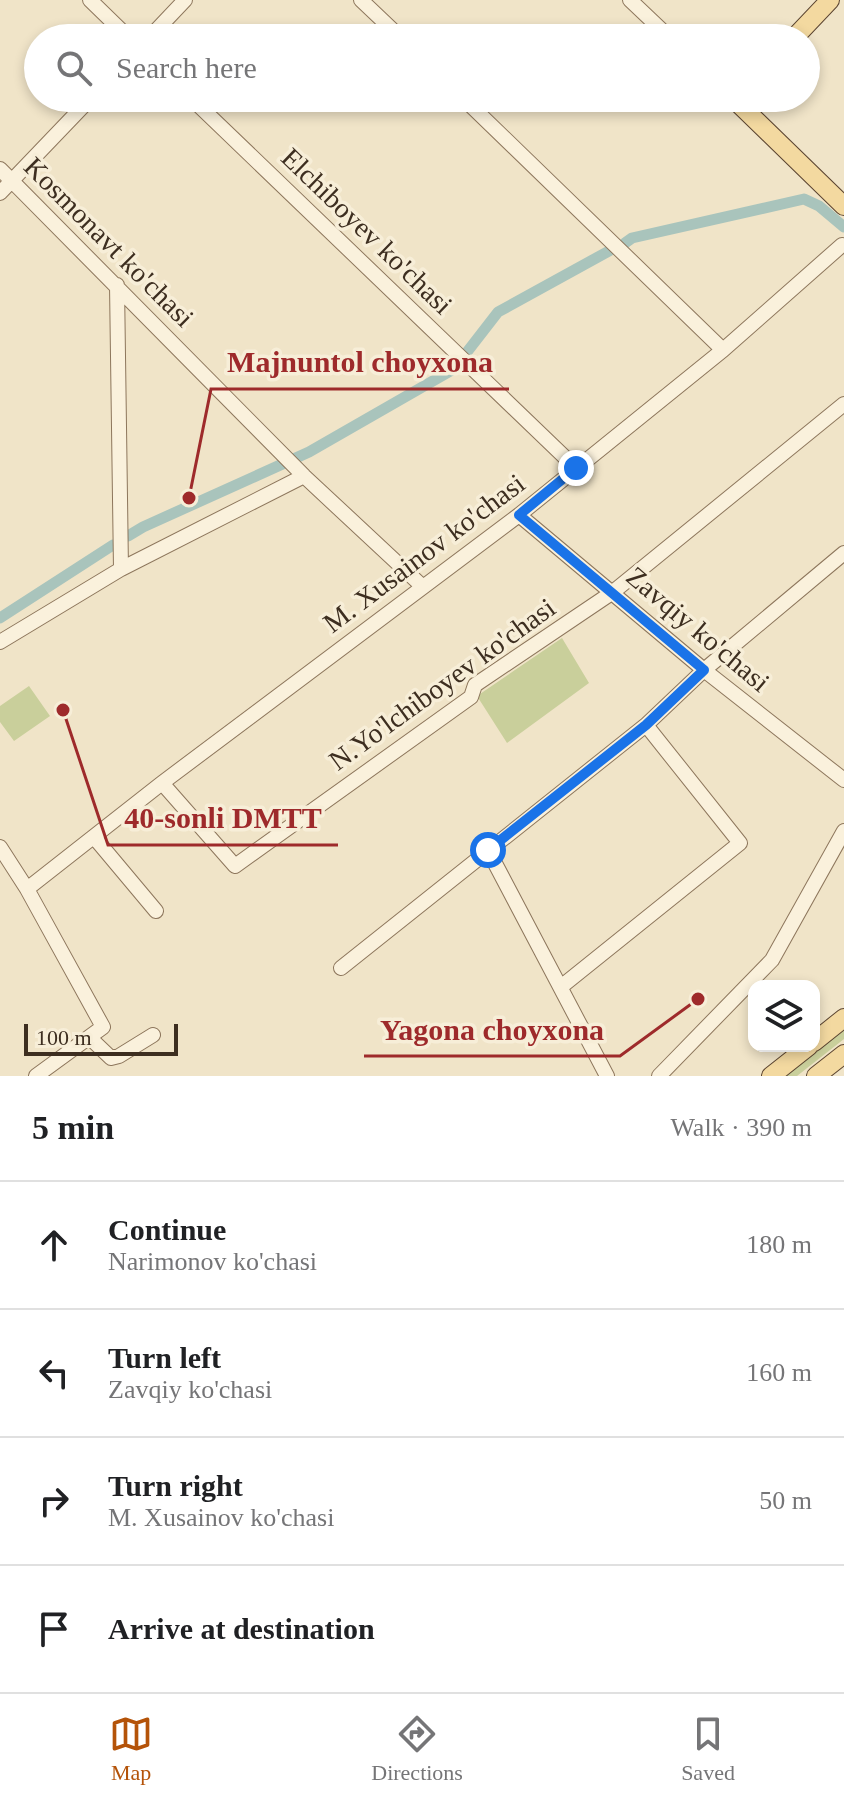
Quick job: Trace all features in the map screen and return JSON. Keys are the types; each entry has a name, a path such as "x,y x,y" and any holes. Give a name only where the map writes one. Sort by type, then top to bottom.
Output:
{"main road":[{"path":"807,24 830,0"},
{"path":"747,112 844,206"},
{"path":"820,1037 844,1018"},
{"path":"771,1076 801,1052"},
{"path":"816,1076 844,1054"}],"street":[{"path":"90,0 115,24"},
{"path":"162,24 185,0"},
{"path":"361,0 386,24"},
{"path":"630,0 655,24"},
{"path":"0,193 5,175 75,112"},
{"name":"Elchiboyev ko'chasi","path":"206,112 576,468"},
{"path":"477,112 723,350"},
{"name":"Kosmonavt ko'chasi","path":"5,175 304,476 422,586"},
{"name":"M. Xusainov ko'chasi","path":"27,889 162,783 519,515 723,350 842,245"},
{"path":"117,285 121,569"},
{"path":"613,592 844,404"},
{"path":"0,642 121,569 304,476"},
{"name":"Zavqiy ko'chasi","path":"519,515 704,670 844,780"},
{"path":"341,968 646,725 704,670 844,553"},
{"name":"N.Yo'lchiboyev ko'chasi","path":"162,783 235,866 471,697 475,685 613,592"},
{"path":"562,986 740,843 646,725"},
{"path":"659,1076 772,960 844,831"},
{"path":"94,837 156,911"},
{"path":"0,847 27,889 103,1027 36,1076"},
{"path":"488,850 607,1076"},
{"path":"89,1037 111,1058 153,1035"}],"green space":[{"path":"562,638 589,683 507,743 477,696"},
{"path":"29,686 50,716 14,741 0,722 0,706"},
{"path":"844,1030 844,1039 797,1076 785,1076 820,1052 820,1049"}],"waterway":[{"path":"625,243 632,238 804,199 819,206 844,227"},
{"path":"467,352 498,312 609,251"},
{"path":"128,536 309,452 456,365"},
{"path":"0,618 113,545"}],"place":[{"name":"Majnuntol choyxona","path":"189,498"},
{"name":"40-sonli DMTT","path":"63,710"},
{"name":"Yagona choyxona","path":"698,999"}],"route":[{"path":"488,850 646,725 704,670 519,515 576,468"}]}
